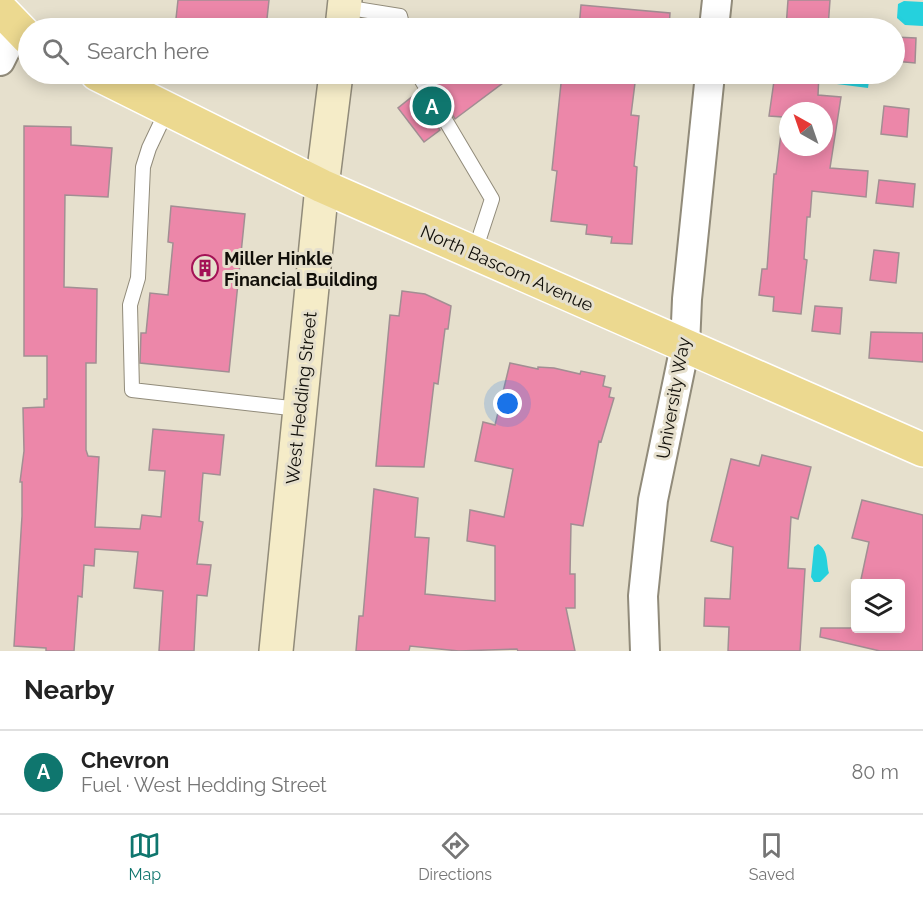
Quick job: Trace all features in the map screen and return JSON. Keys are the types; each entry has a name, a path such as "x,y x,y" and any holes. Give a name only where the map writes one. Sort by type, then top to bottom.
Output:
{"main road":[{"name":"North Bascom Avenue","path":"116,84 322,186 923,450"},
{"name":"West Hedding Street","path":"276,651 322,186 335,84"}],"street":[{"path":"715,18 717,0"},
{"name":"University Way","path":"645,651 643,596 653,500 685,346 687,299 709,84"}],"lane":[{"path":"344,12 399,16 400,18"},
{"path":"424,84 492,199 474,254"},
{"path":"167,110 149,147 143,167 138,278 130,304 132,390 299,409"}],"water":[{"path":"904,1 923,2 923,26 905,25 905,18 897,18 898,4"},
{"path":"837,84 869,84 868,88"},
{"path":"818,544 826,553 829,573 820,582 814,582 811,577 814,547"}],"building":[{"path":"178,0 269,0 267,18 176,18"},
{"path":"788,0 830,0 829,18 787,18"},
{"path":"581,5 670,13 670,18 580,18"},
{"path":"905,38 916,38 915,63 905,62"},
{"path":"435,84 502,84 455,119"},
{"path":"561,84 635,84 631,115 639,116 634,166 637,167 632,244 611,243 612,237 586,234 587,225 551,221 557,171 552,170"},
{"path":"774,84 819,84 818,95 841,97 833,149 833,102 779,102 779,117 769,116"},
{"path":"418,92 440,130 424,142 398,108"},
{"path":"884,106 909,109 907,137 881,134"},
{"path":"24,126 71,127 71,145 112,148 108,197 65,195 64,287 97,289 96,363 86,363 86,450 88,456 99,457 95,527 140,529 142,515 161,517 165,471 149,470 153,429 224,435 220,475 203,473 199,521 203,522 197,564 211,565 207,596 197,595 194,651 159,651 163,591 134,588 138,552 95,549 94,566 84,565 82,597 78,596 74,651 46,651 46,648 14,646 22,516 22,482 20,482 24,451 23,408 44,407 44,399 47,399 47,356 24,356"},
{"path":"779,150 779,156 832,156 830,168 868,171 866,197 812,191 810,217 807,217 804,259 807,260 801,314 773,311 774,297 759,295 762,269 767,269 774,174 776,174"},
{"path":"879,180 915,184 913,207 876,203"},
{"name":"Miller Hinkle Financial Building","path":"171,206 245,214 229,372 140,363 141,333 146,333 150,293 168,295 173,243 168,242"},
{"path":"874,250 899,253 896,283 870,280"},
{"path":"402,291 425,294 451,306 448,329 445,329 438,384 434,383 424,467 376,466 390,315 399,316"},
{"path":"815,306 842,308 840,334 812,331"},
{"path":"871,332 923,333 923,362 869,358"},
{"path":"510,363 538,369 538,367 554,368 580,374 581,371 605,376 603,386 611,388 609,397 614,398 601,442 599,441 583,526 571,524 570,574 575,574 575,608 566,608 575,651 518,651 517,649 459,651 410,646 409,651 356,651 359,616 363,616 374,489 418,498 415,537 429,538 425,594 495,601 495,546 467,541 470,510 504,517 513,469 475,461 483,422 495,425"},
{"path":"762,455 811,467 798,519 791,517 788,568 805,569 800,651 728,651 729,627 704,626 705,598 730,599 733,547 711,541 731,459 759,466"},
{"path":"862,500 923,515 923,651 880,651 820,637 821,628 851,628 851,633 905,633 905,579 861,579 869,542 852,538"}],"place":[{"name":"Chevron","path":"432,106"},
{"name":"Miller Hinkle Financial Building","path":"205,268"}]}
